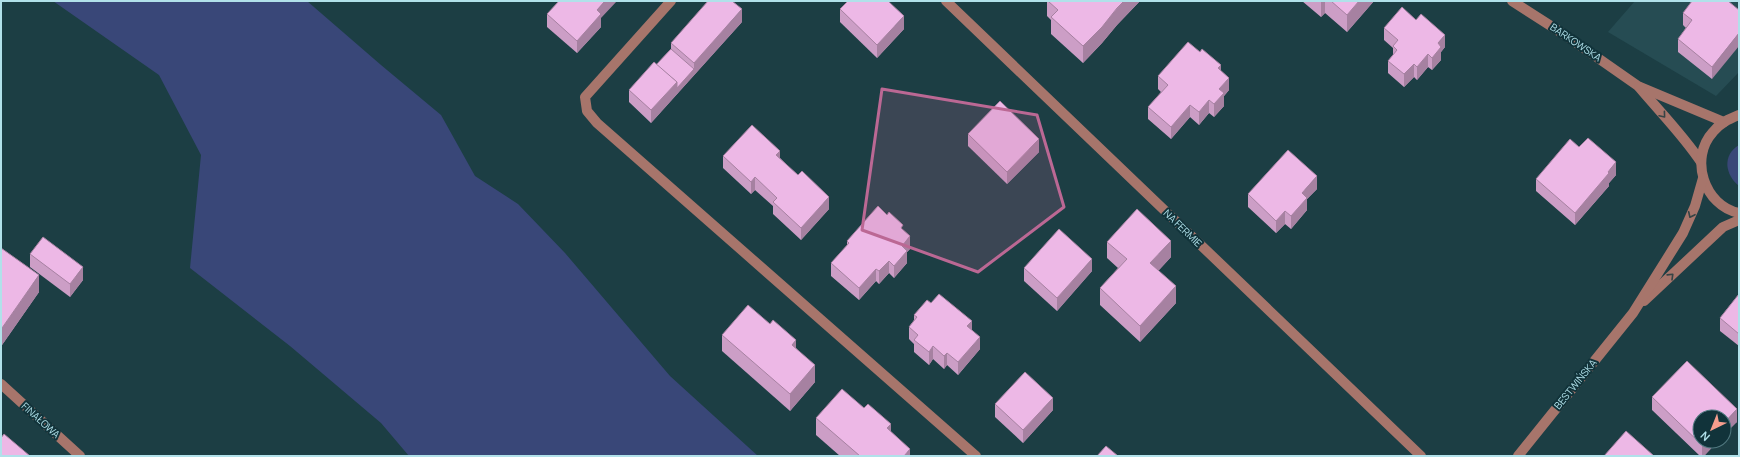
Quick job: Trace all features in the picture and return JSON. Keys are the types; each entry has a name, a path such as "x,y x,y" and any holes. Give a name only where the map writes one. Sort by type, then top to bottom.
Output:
{"street":[{"path":"671,1 585,97 587,111 597,123 976,456"},
{"name":"NA FERMIE","path":"946,1 1421,456"},
{"name":"BARKOWSKA","path":"1512,1 1565,34 1638,86 1724,122"},
{"name":"BARKOWSKA","path":"1638,86 1669,123 1687,141 1701,162"},
{"path":"1739,115 1724,122 1712,132 1704,146 1701,162 1702,178 1709,192 1720,204 1733,212 1739,213"},
{"name":"BESTWIŃSKA","path":"1518,456 1633,312 1683,232 1695,206 1702,178"},
{"name":"BESTWIŃSKA","path":"1633,312 1723,227 1739,220"},
{"name":"FINAŁOWA","path":"1,384 80,456"}],"highlighted area":[{"path":"882,89 1037,115 1064,207 978,272 862,230"}],"shaded area":[{"path":"53,1 307,1 441,115 475,176 518,204 565,253 670,376 758,456 409,456 381,423 290,346 190,268 201,155 159,75"},
{"path":"1635,1 1739,1 1739,72 1716,96 1608,32"},
{"path":"1739,145 1739,186 1728,171 1727,165 1730,154"}],"building":[{"path":"559,1 605,1 597,10 601,14 577,41 547,14"},
{"path":"708,1 732,1 742,9 694,63 671,43"},
{"path":"848,1 888,1 904,16 877,45 840,9"},
{"path":"1048,1 1124,1 1102,27 1083,46 1051,17 1058,10"},
{"path":"1331,1 1359,1 1347,15"},
{"path":"1692,1 1728,1 1739,10 1739,33 1712,67 1678,39 1692,20 1683,13"},
{"path":"1402,7 1416,20 1421,14 1445,35 1438,43 1441,47 1432,58 1428,54 1417,67 1414,64 1404,74 1388,61 1397,50 1393,46 1398,40 1384,28"},
{"path":"1188,42 1200,52 1202,49 1221,65 1218,68 1229,78 1219,89 1224,93 1214,104 1209,100 1199,112 1190,105 1171,127 1148,107 1168,85 1158,76"},
{"path":"671,49 694,69 677,88 677,82 656,65"},
{"path":"654,62 677,82 651,110 629,90"},
{"path":"1000,101 1039,139 1007,172 968,134"},
{"path":"752,125 780,151 776,155 798,175 802,171 829,197 801,228 773,202 777,198 755,177 751,182 723,156"},
{"path":"1588,138 1616,162 1608,172 1609,173 1575,213 1536,179 1570,139 1579,147"},
{"path":"1288,150 1317,176 1302,193 1307,198 1291,216 1285,211 1276,221 1248,194"},
{"path":"878,206 887,215 889,212 903,225 901,228 910,236 902,246 907,251 894,266 889,261 879,271 876,269 859,288 831,263 849,243 847,241"},
{"path":"1137,209 1171,241 1150,263 1176,286 1140,326 1100,288 1127,259 1107,242"},
{"path":"1059,229 1092,259 1057,298 1024,268"},
{"path":"43,237 83,267 70,284 30,254"},
{"path":"1,248 39,275 2,328 1,328"},
{"path":"939,294 972,321 967,326 980,337 958,362 947,353 944,356 933,346 929,352 914,340 918,335 909,327 917,317 914,315 927,300 931,303"},
{"path":"1739,294 1739,334 1720,318"},
{"path":"748,305 770,324 773,320 796,340 792,345 815,365 790,394 722,335"},
{"path":"1687,361 1737,409 1732,414 1732,409 1692,409 1692,435 1652,397"},
{"path":"1025,372 1053,398 1023,430 995,404"},
{"path":"842,389 864,408 868,404 891,424 887,428 910,449 904,456 860,456 816,418"},
{"path":"1626,431 1654,456 1604,456"},
{"path":"4,434 30,456 1,456 1,438"},
{"path":"1106,446 1118,456 1097,456"}]}
